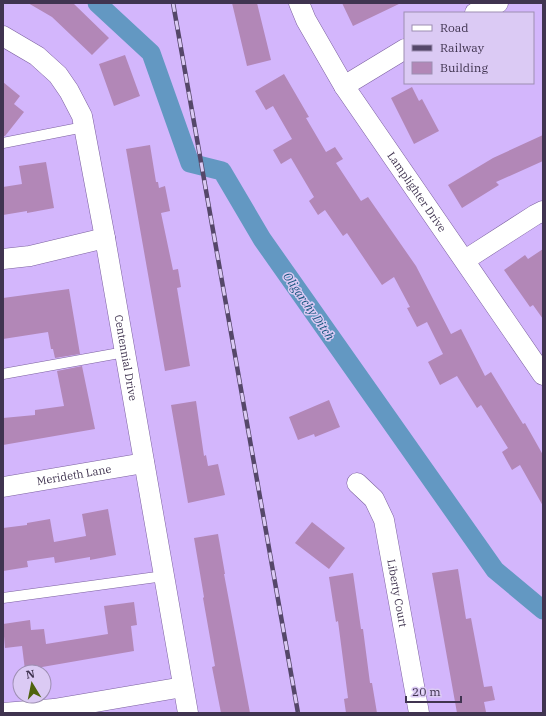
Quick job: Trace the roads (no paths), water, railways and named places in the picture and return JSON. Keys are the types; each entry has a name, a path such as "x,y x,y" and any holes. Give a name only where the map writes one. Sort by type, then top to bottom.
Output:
{"street":[{"name":"Lamplighter Drive","path":"299,3 306,20 344,86 543,375"},
{"path":"477,12 498,3"},
{"name":"Centennial Drive","path":"3,36 37,56 58,76 69,91 82,116 105,238 188,713"},
{"path":"344,86 404,50"},
{"path":"465,260 543,211"},
{"path":"3,259 30,256 105,238"},
{"name":"Merideth Lane","path":"3,487 144,463"},
{"name":"Liberty Court","path":"357,483 374,499 384,520 419,713"},
{"path":"3,712 54,709 183,687"}],"lane":[{"path":"3,143 84,127"},
{"path":"3,374 125,352"},
{"path":"3,598 164,576"}],"waterway":[{"name":"Oligarchy Ditch","path":"97,3 151,53 190,163 222,171 262,239 495,570 543,610"}],"railway":[{"path":"173,3 298,713"}]}
